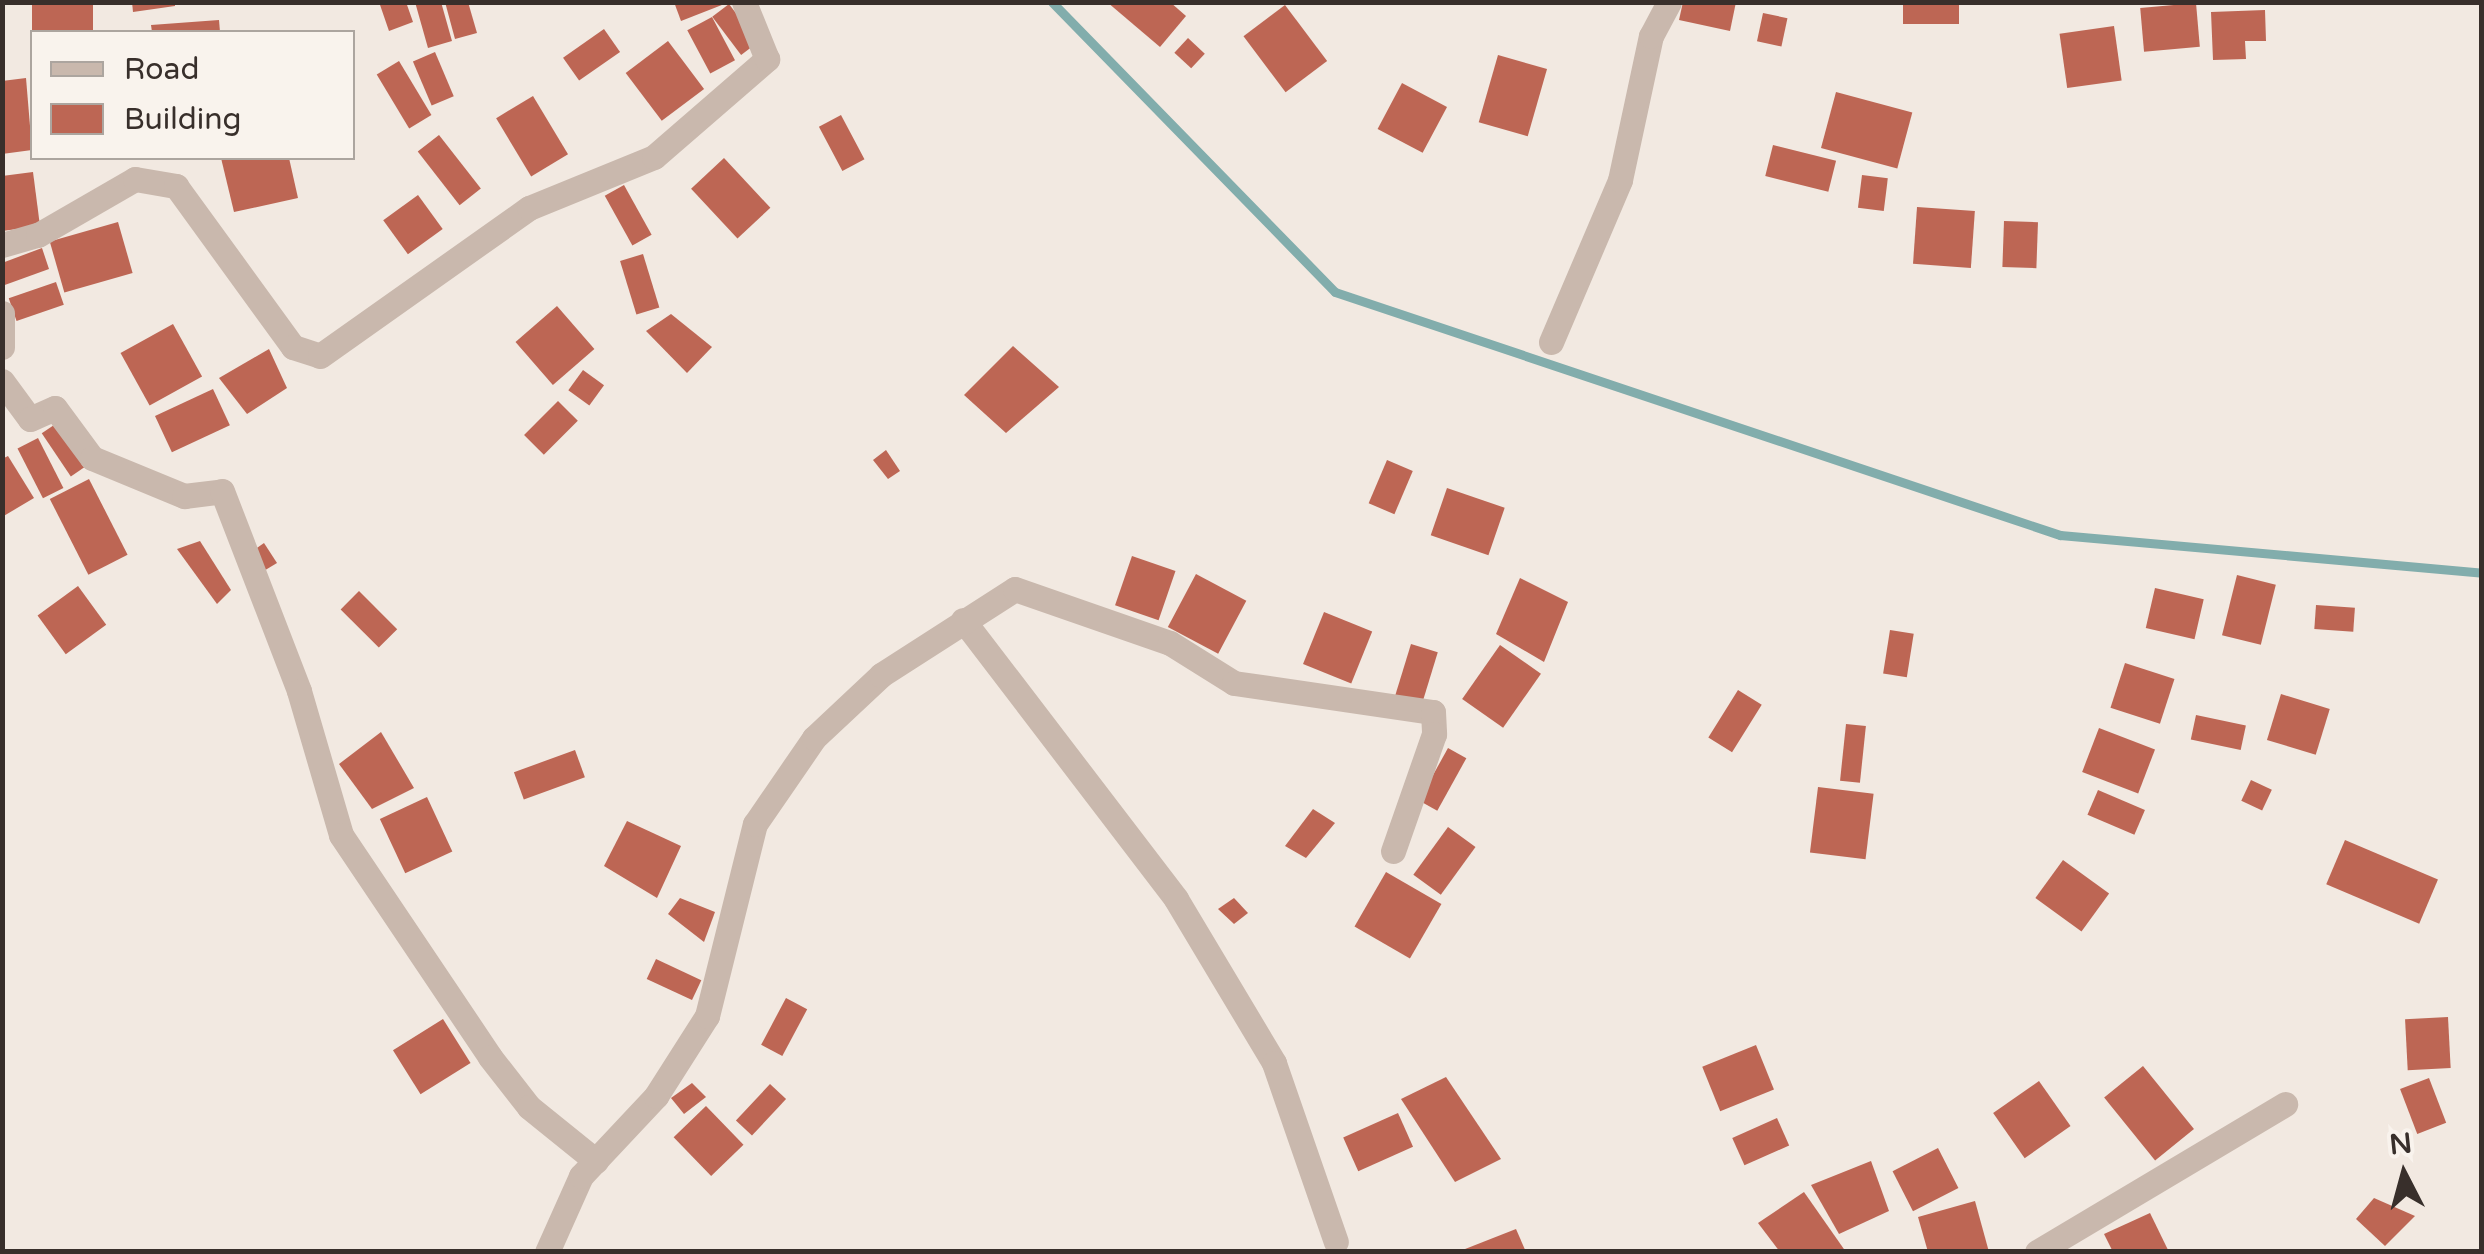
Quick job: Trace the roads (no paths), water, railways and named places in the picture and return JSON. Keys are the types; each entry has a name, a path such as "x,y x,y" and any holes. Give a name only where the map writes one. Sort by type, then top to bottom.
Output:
{"street":[{"path":"2,245 38,236 135,179 176,186 293,348 320,356 529,208 654,157 768,59 744,2"},
{"path":"1551,342 1620,180 1651,36 1669,2"},
{"path":"2,312 2,347"},
{"path":"2,381 30,419 55,408 92,458 184,496 222,491 300,691 341,835 490,1058 530,1107 596,1161"},
{"path":"547,1252 596,1161 656,1096 707,1016 755,824 814,738 881,675 1014,589 1170,643 1234,683 1433,712 1434,734 1394,851"},
{"path":"962,620 1176,899 1274,1062 1336,1242"},
{"path":"2037,1252 2285,1104"}],"waterway":[{"path":"1052,2 1335,292 2060,535 2482,573"}]}
